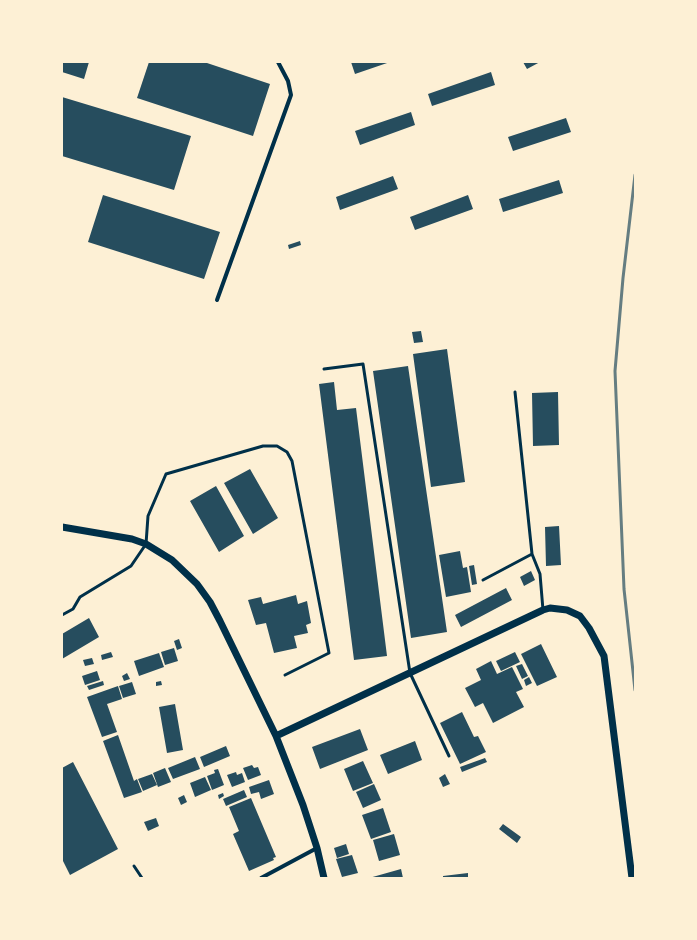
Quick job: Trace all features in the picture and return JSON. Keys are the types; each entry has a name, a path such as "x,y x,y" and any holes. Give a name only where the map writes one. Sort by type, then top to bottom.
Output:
{"street":[{"path":"217,300 291,95 288,81 278,62"},
{"path":"62,527 132,539 146,544 172,560 197,584 210,602 276,736 303,805 317,848 324,878"},
{"path":"276,736 543,610 550,608 567,610 580,616 589,628 604,656 632,878"},
{"path":"261,878 317,848"}],"lane":[{"path":"324,369 362,364 410,673 449,756"},
{"path":"515,392 532,554 540,574 543,610"},
{"path":"62,615 73,609 80,597 131,566 146,544 148,516 166,474 263,446 277,446 287,452 292,461 329,653 285,675"},
{"path":"483,580 532,554"},
{"path":"134,866 142,878"}],"building":[{"path":"62,62 89,62 84,79 62,72"},
{"path":"149,62 204,62 270,84 253,136 137,98"},
{"path":"351,62 390,62 355,74"},
{"path":"523,62 540,62 527,69"},
{"path":"491,72 495,85 432,106 428,94"},
{"path":"62,97 191,136 174,190 62,156"},
{"path":"411,112 415,125 360,145 355,131"},
{"path":"566,118 571,132 513,151 508,137"},
{"path":"393,176 398,189 340,210 336,197"},
{"path":"559,180 563,193 503,212 499,199"},
{"path":"103,195 220,232 204,279 88,242"},
{"path":"468,195 473,209 415,230 410,217"},
{"path":"300,241 301,245 289,249 288,245"},
{"path":"421,331 423,342 414,343 412,332"},
{"path":"447,349 465,482 431,487 413,354"},
{"path":"408,366 447,632 411,638 373,371"},
{"path":"334,382 337,410 356,408 387,656 354,660 319,384"},
{"path":"558,392 559,445 533,446 532,393"},
{"path":"250,469 278,518 253,534 224,483"},
{"path":"216,486 244,536 219,552 190,501"},
{"path":"559,526 561,565 546,566 545,527"},
{"path":"460,551 463,568 467,567 471,592 446,597 439,555"},
{"path":"474,565 477,584 472,585 469,566"},
{"path":"531,571 535,580 524,586 520,577"},
{"path":"506,588 512,600 461,627 455,615"},
{"path":"296,595 298,604 307,601 311,623 306,625 308,633 294,636 297,648 274,653 266,623 256,625 248,600 261,597 263,604"},
{"path":"89,618 99,637 62,659 62,634"},
{"path":"179,639 182,648 177,650 174,641"},
{"path":"541,644 557,677 537,686 521,654"},
{"path":"174,648 178,661 165,665 161,652"},
{"path":"111,652 113,657 102,660 101,655"},
{"path":"515,652 520,662 501,671 496,661"},
{"path":"159,653 164,667 139,676 134,661"},
{"path":"92,658 94,664 85,666 83,660"},
{"path":"491,661 497,674 512,667 523,689 516,692 524,707 493,723 483,703 475,707 465,688 481,680 476,669"},
{"path":"522,664 528,676 522,679 516,666"},
{"path":"97,671 100,680 85,685 82,676"},
{"path":"127,673 130,679 124,681 122,676"},
{"path":"529,677 532,683 526,686 524,680"},
{"path":"103,681 104,685 89,690 87,686"},
{"path":"161,681 162,685 156,686 156,682"},
{"path":"132,682 136,694 123,698 119,686"},
{"path":"118,686 122,699 107,704 117,732 102,737 87,697"},
{"path":"175,704 183,750 167,753 159,707"},
{"path":"462,712 474,737 478,736 486,752 460,764 440,723"},
{"path":"360,729 368,750 320,769 312,747"},
{"path":"118,735 134,781 137,779 142,792 124,798 103,741"},
{"path":"415,741 422,760 388,774 380,755"},
{"path":"226,746 230,756 204,767 200,757"},
{"path":"195,757 200,769 173,779 168,768"},
{"path":"485,758 487,762 462,772 460,767"},
{"path":"363,761 373,783 353,791 344,769"},
{"path":"73,762 118,849 70,875 62,859 62,768"},
{"path":"252,765 254,768 258,767 261,775 248,780 243,768"},
{"path":"165,768 171,782 158,787 153,773"},
{"path":"218,769 224,785 212,790 207,776 215,773 214,770"},
{"path":"236,772 237,775 242,773 245,782 232,787 227,775"},
{"path":"152,774 157,785 143,791 138,779"},
{"path":"445,774 450,784 443,787 439,778"},
{"path":"205,777 211,790 195,797 190,783"},
{"path":"269,780 274,794 261,799 259,792 251,794 249,787"},
{"path":"374,784 381,800 363,808 356,792"},
{"path":"244,790 247,797 226,806 223,799"},
{"path":"223,793 224,796 219,799 218,795"},
{"path":"184,795 187,802 181,805 178,798"},
{"path":"251,798 276,857 273,858 274,860 249,871 233,834 239,831 229,807"},
{"path":"383,808 391,832 371,839 362,815"},
{"path":"156,818 159,826 148,831 144,822"},
{"path":"503,824 521,837 517,843 499,829"},
{"path":"394,834 400,855 379,861 373,840"},
{"path":"346,844 349,854 337,858 334,848"},
{"path":"352,855 358,873 342,877 336,859"},
{"path":"401,869 403,878 369,878"},
{"path":"468,873 468,878 443,878 443,876"}],"railway":[{"path":"635,175 623,278 615,371 624,589 635,690"}]}
